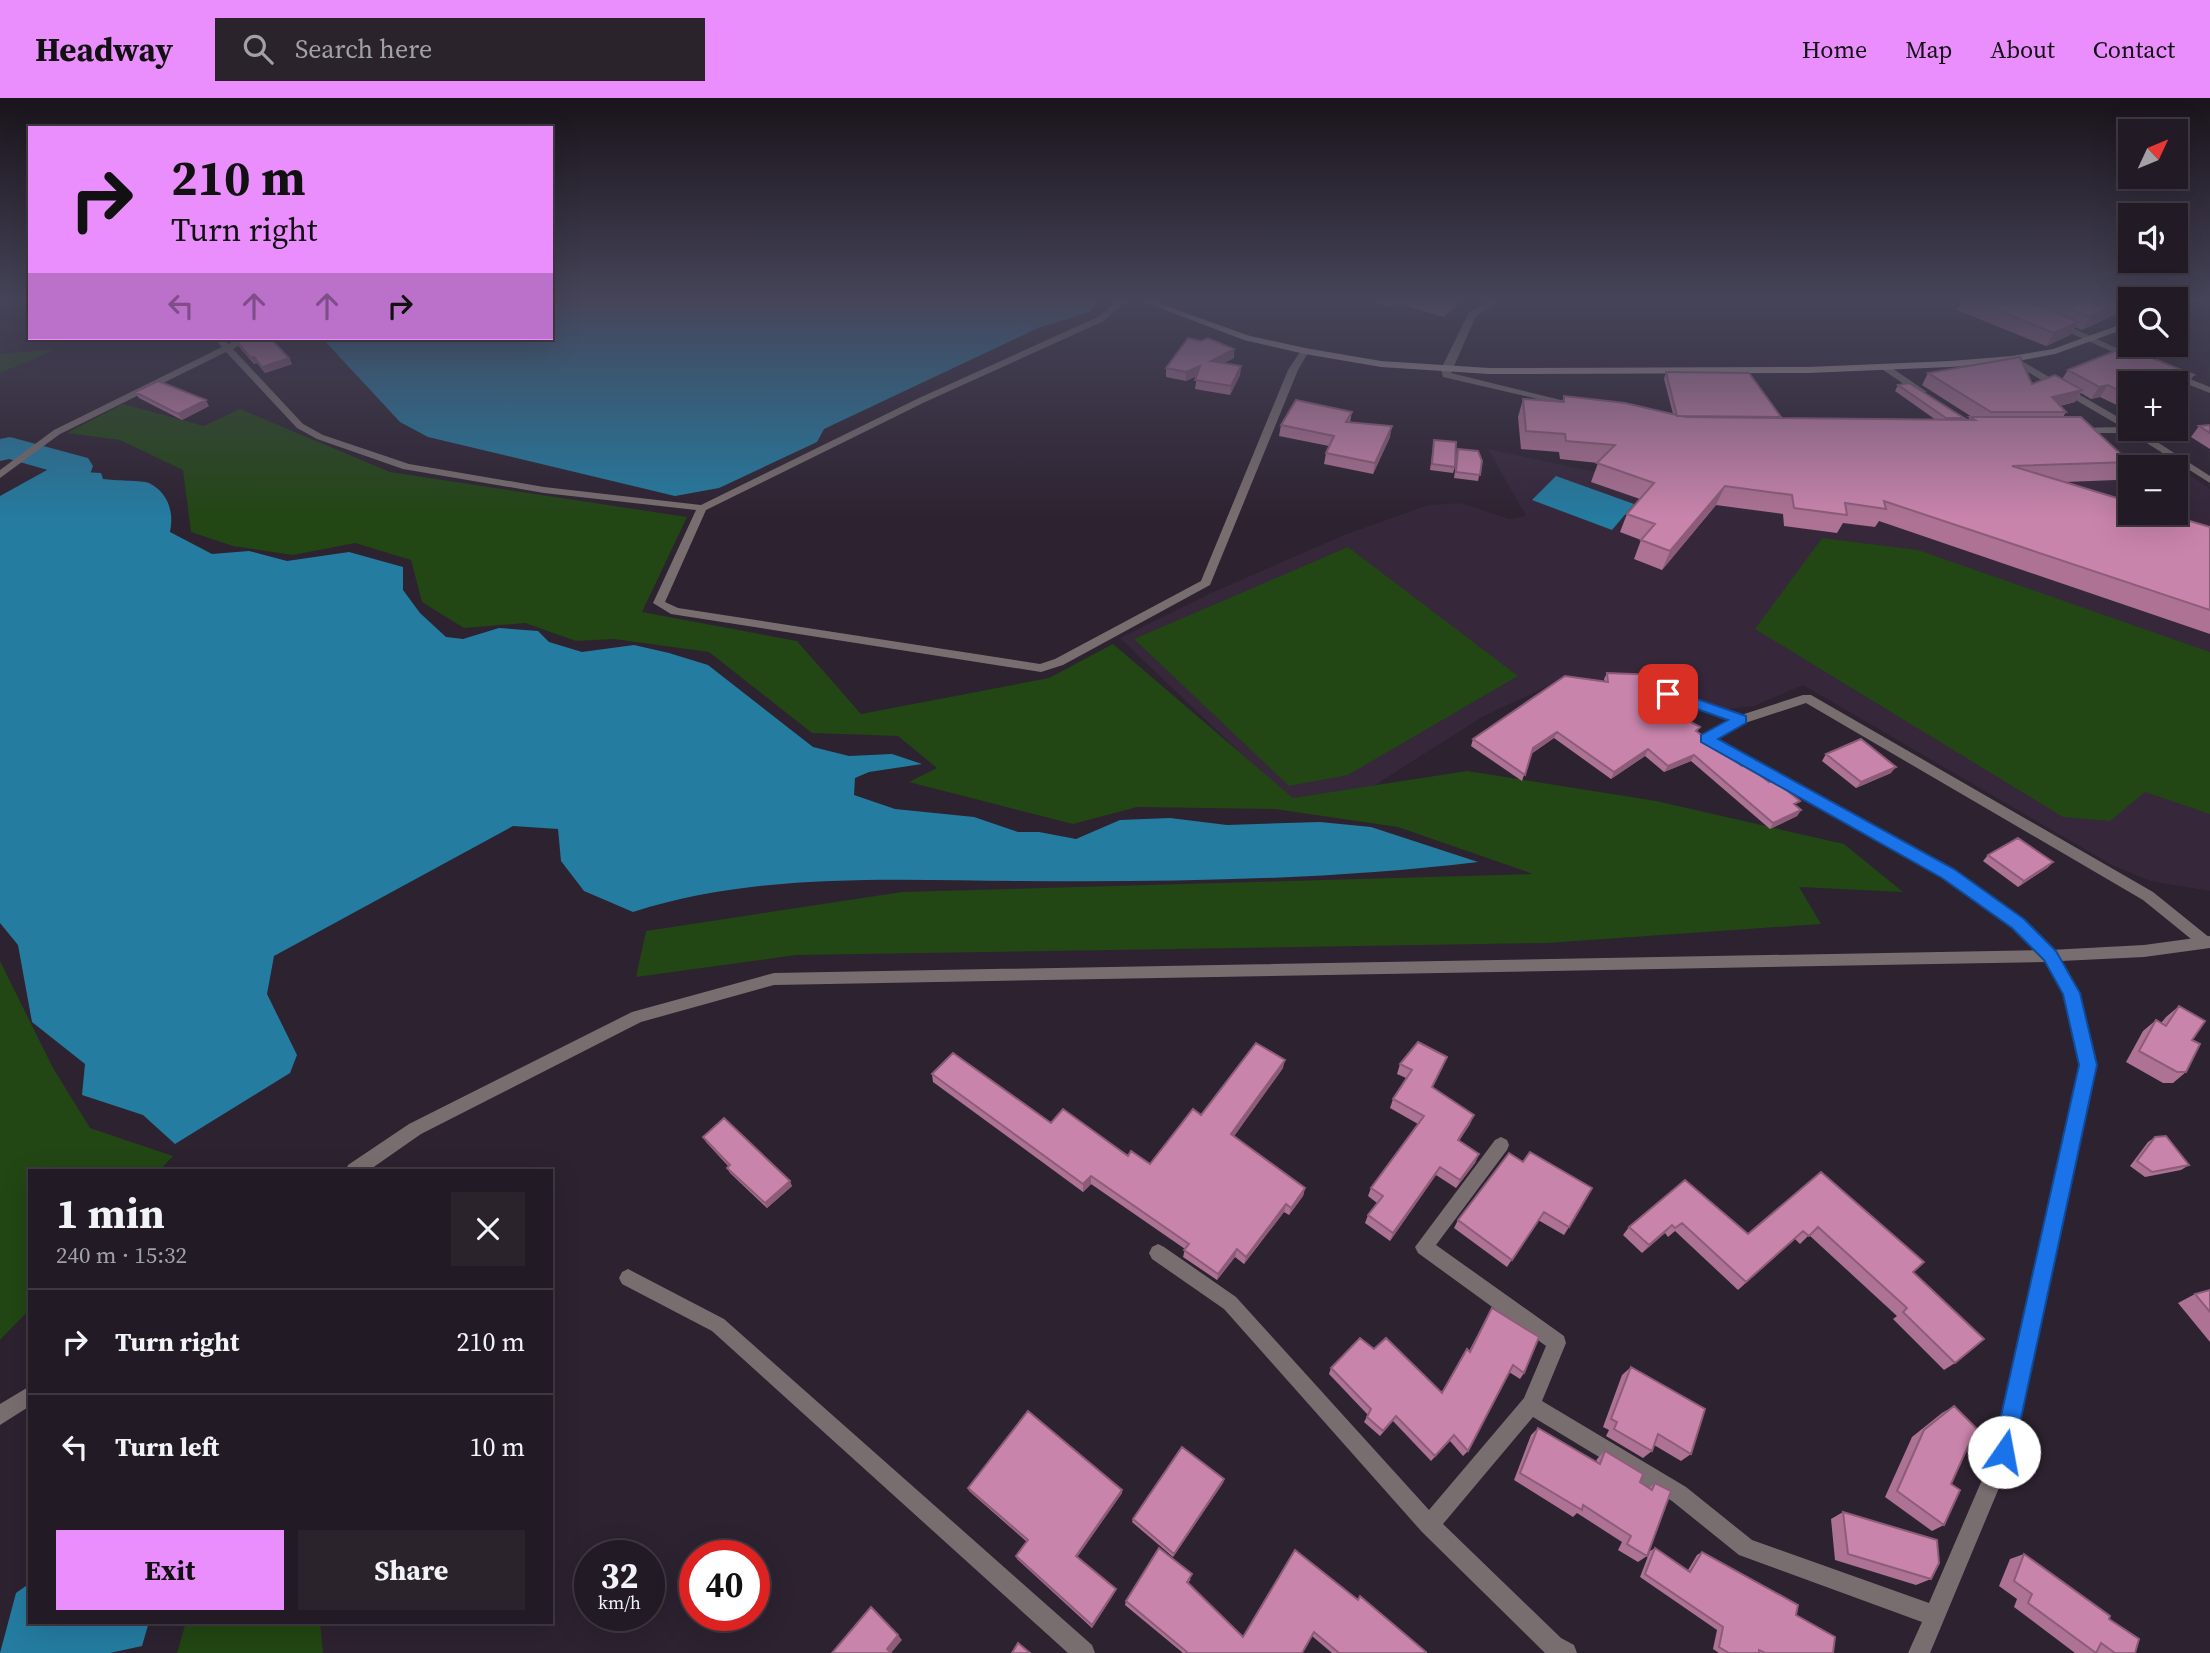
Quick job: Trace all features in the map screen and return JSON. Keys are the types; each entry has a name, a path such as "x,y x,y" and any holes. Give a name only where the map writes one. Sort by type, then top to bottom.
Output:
{"street":[{"path":"0,475 57,432 173,375"},
{"path":"252,375 300,426 320,437 407,467 544,490 702,508 978,375"},
{"path":"702,508 659,603 676,611 1041,668 1059,662 1206,583 1291,375"},
{"path":"1446,375 1581,407"},
{"path":"1895,375 1928,396"},
{"path":"2038,375 2118,421"},
{"path":"2188,381 2210,390"},
{"path":"2063,431 2118,429"},
{"path":"2150,441 2210,480"},
{"path":"1668,694 1741,720"},
{"path":"1919,1653 2004,1452 2088,1065 2071,993 2050,956 2018,923 1948,873 1706,739 1741,720 1807,698 2148,896 2208,942"},
{"path":"357,1169 415,1129 637,1017 774,979 2050,956 2144,951 2208,942"},
{"path":"1429,1525 1531,1405 1557,1343 1424,1247 1501,1145"},
{"path":"1158,1253 1230,1303 1429,1525 1553,1646 1566,1653"},
{"path":"628,1278 718,1325 1084,1653"},
{"path":"0,1415 28,1396"},
{"path":"1531,1405 1679,1494 1746,1548 1935,1616"}],"shaded area":[{"path":"1686,436 2102,436 2131,455 2118,455 2118,525 2188,525 2188,476 2210,489 2210,891 2150,881 2112,865 1803,685 1754,706 1727,709 1659,684 1563,679 1482,717 1364,792 1293,803 1120,638 1211,593 1344,535 1428,505 1461,503 1509,519 1526,516 1488,449 1648,483"}],"green space":[{"path":"123,404 204,426 240,409 390,472 687,517 642,612 797,641 861,714 1049,678 1113,644 1293,798 1467,771 1656,801 1844,844 1903,892 1799,887 1821,924 1547,943 796,955 636,977 646,931 902,892 1533,874 1398,827 1275,809 1137,807 1073,824 909,782 937,768 898,736 812,733 709,652 614,639 576,641 525,623 464,628 422,602 411,560 355,543 293,555 233,546 191,532 183,470 120,440 67,433"},
{"path":"1822,538 1918,550 2210,652 2210,814 2145,792 2110,821 2063,817 1755,629"},
{"path":"1348,547 1518,676 1348,775 1289,786 1134,639"},
{"path":"0,961 53,1068 90,1128 173,1156 161,1169 28,1169 28,1311 0,1340"},
{"path":"185,1624 320,1624 323,1653 177,1653"}],"water":[{"path":"356,375 939,375 824,429 817,442 719,488 675,496 428,437 400,422"},
{"path":"47,470 101,473 103,479 149,483 161,492 168,504 170,532 212,554 249,551 287,561 349,552 403,567 403,590 420,613 446,637 463,639 499,628 538,631 549,642 582,652 634,645 708,665 813,747 849,756 892,754 922,764 869,772 855,778 854,795 895,809 974,817 1018,832 1039,832 1076,839 1120,820 1170,818 1227,825 1320,822 1371,827 1478,862 1365,873 1251,879 826,881 728,890 633,912 584,891 561,861 558,829 513,826 274,956 267,994 297,1055 290,1073 175,1144 143,1115 82,1095 85,1064 32,1022 18,945 0,923 0,496"},
{"path":"1556,476 1634,504 1612,530 1532,500"},
{"path":"28,1584 28,1624 148,1624 142,1646 110,1653 0,1653 16,1593"}],"building":[{"path":"1197,375 1237,375 1231,386 1195,380"},
{"path":"1667,375 1750,375 1781,417 1677,416"},
{"path":"1931,375 2028,375 2032,384 2055,375 2082,390 2052,397 2066,412 1991,412"},
{"path":"2076,375 2118,375 2118,390 2108,385 2099,387"},
{"path":"158,381 206,400 178,414 135,392"},
{"path":"1909,383 1964,418 1946,418 1898,385"},
{"path":"1564,396 1625,403 1685,417 1975,420 1970,417 2081,417 2122,455 2118,455 2118,462 2012,466 2118,498 2118,525 2188,525 2188,520 2210,527 2210,610 1884,501 1886,509 1845,503 1847,515 1794,508 1792,495 1725,486 1670,551 1641,540 1655,524 1627,514 1654,483 1597,463 1615,445 1566,441 1565,434 1526,431 1523,399 1564,402"},
{"path":"1296,400 1352,412 1346,422 1392,426 1375,463 1326,453 1334,436 1281,425"},
{"path":"2210,425 2210,433 2199,426"},
{"path":"1434,440 1456,442 1455,467 1432,464"},
{"path":"1458,449 1478,451 1482,461 1480,475 1456,472"},
{"path":"1607,673 1656,675 1674,713 1700,727 1696,731 1742,766 1746,764 1769,782 1774,780 1800,801 1794,804 1801,810 1773,823 1694,755 1668,766 1648,749 1614,772 1557,732 1533,748 1525,775 1473,739 1565,676 1608,682"},
{"path":"1861,739 1896,767 1861,782 1826,754"},
{"path":"2018,838 2053,862 2024,881 1988,855"},
{"path":"2179,1006 2205,1021 2192,1040 2200,1044 2186,1072 2177,1072 2139,1051 2156,1020 2166,1026"},
{"path":"1418,1042 1447,1057 1432,1087 1474,1115 1458,1140 1479,1154 1460,1180 1440,1167 1393,1233 1368,1215 1383,1196 1371,1188 1424,1116 1393,1099 1412,1070 1400,1064"},
{"path":"1256,1043 1285,1060 1231,1134 1305,1188 1291,1208 1286,1204 1246,1257 1237,1249 1218,1274 1184,1250 1189,1244 1091,1176 1083,1184 932,1074 953,1053 1051,1123 1063,1109 1128,1156 1131,1151 1150,1164 1193,1109 1201,1115"},
{"path":"724,1118 790,1181 765,1203 727,1168 730,1165 703,1137"},
{"path":"2166,1136 2189,1165 2152,1172 2137,1161 2155,1137"},
{"path":"1530,1152 1592,1188 1569,1227 1544,1212 1512,1260 1458,1220 1509,1153 1523,1162"},
{"path":"1821,1172 1924,1262 1913,1272 1984,1339 1955,1363 1903,1312 1907,1308 1818,1227 1809,1236 1803,1231 1746,1282 1682,1223 1675,1228 1672,1225 1649,1245 1629,1227 1685,1180 1748,1234"},
{"path":"2210,1290 2210,1312 2195,1294"},
{"path":"1492,1308 1539,1337 1524,1373 1513,1365 1468,1451 1454,1435 1435,1456 1396,1416 1383,1431 1367,1417 1371,1409 1331,1368 1360,1338 1374,1349 1386,1338 1442,1393 1467,1349 1470,1352"},
{"path":"1631,1367 1705,1409 1691,1454 1658,1434 1652,1451 1614,1429 1617,1422 1611,1419"},
{"path":"1954,1406 1982,1434 1968,1446 1951,1484 1960,1490 1944,1525 1897,1491 1924,1430"},
{"path":"1028,1411 1122,1490 1076,1556 1116,1589 1092,1625 1016,1556 1028,1540 968,1488"},
{"path":"1538,1428 1600,1464 1605,1451 1643,1474 1640,1482 1652,1490 1655,1483 1671,1491 1647,1556 1627,1544 1631,1536 1583,1505 1582,1510 1520,1473"},
{"path":"1182,1447 1224,1479 1174,1554 1133,1519"},
{"path":"1843,1512 1937,1540 1939,1563 1931,1579 1848,1554"},
{"path":"1159,1548 1192,1574 1187,1582 1243,1637 1295,1550 1358,1600 1360,1596 1426,1652 1339,1653 1314,1632 1302,1653 1186,1653 1126,1601"},
{"path":"1655,1548 1690,1572 1702,1552 1798,1605 1796,1615 1835,1637 1833,1653 1765,1653 1759,1650 1759,1653 1729,1653 1719,1647 1723,1627 1645,1574"},
{"path":"2024,1554 2139,1639 2135,1653 2115,1653 2101,1643 2096,1653 2028,1603 2032,1594 2014,1581"},
{"path":"871,1607 898,1635 887,1649 891,1653 832,1653"},
{"path":"1018,1643 1030,1653 1012,1653"}],"waterway":[{"path":"0,450 10,448 75,466 70,485"}],"route":[{"path":"1668,694 1741,720 1706,739 1948,873 2018,923 2050,956 2071,993 2088,1065 2004,1452"}]}
